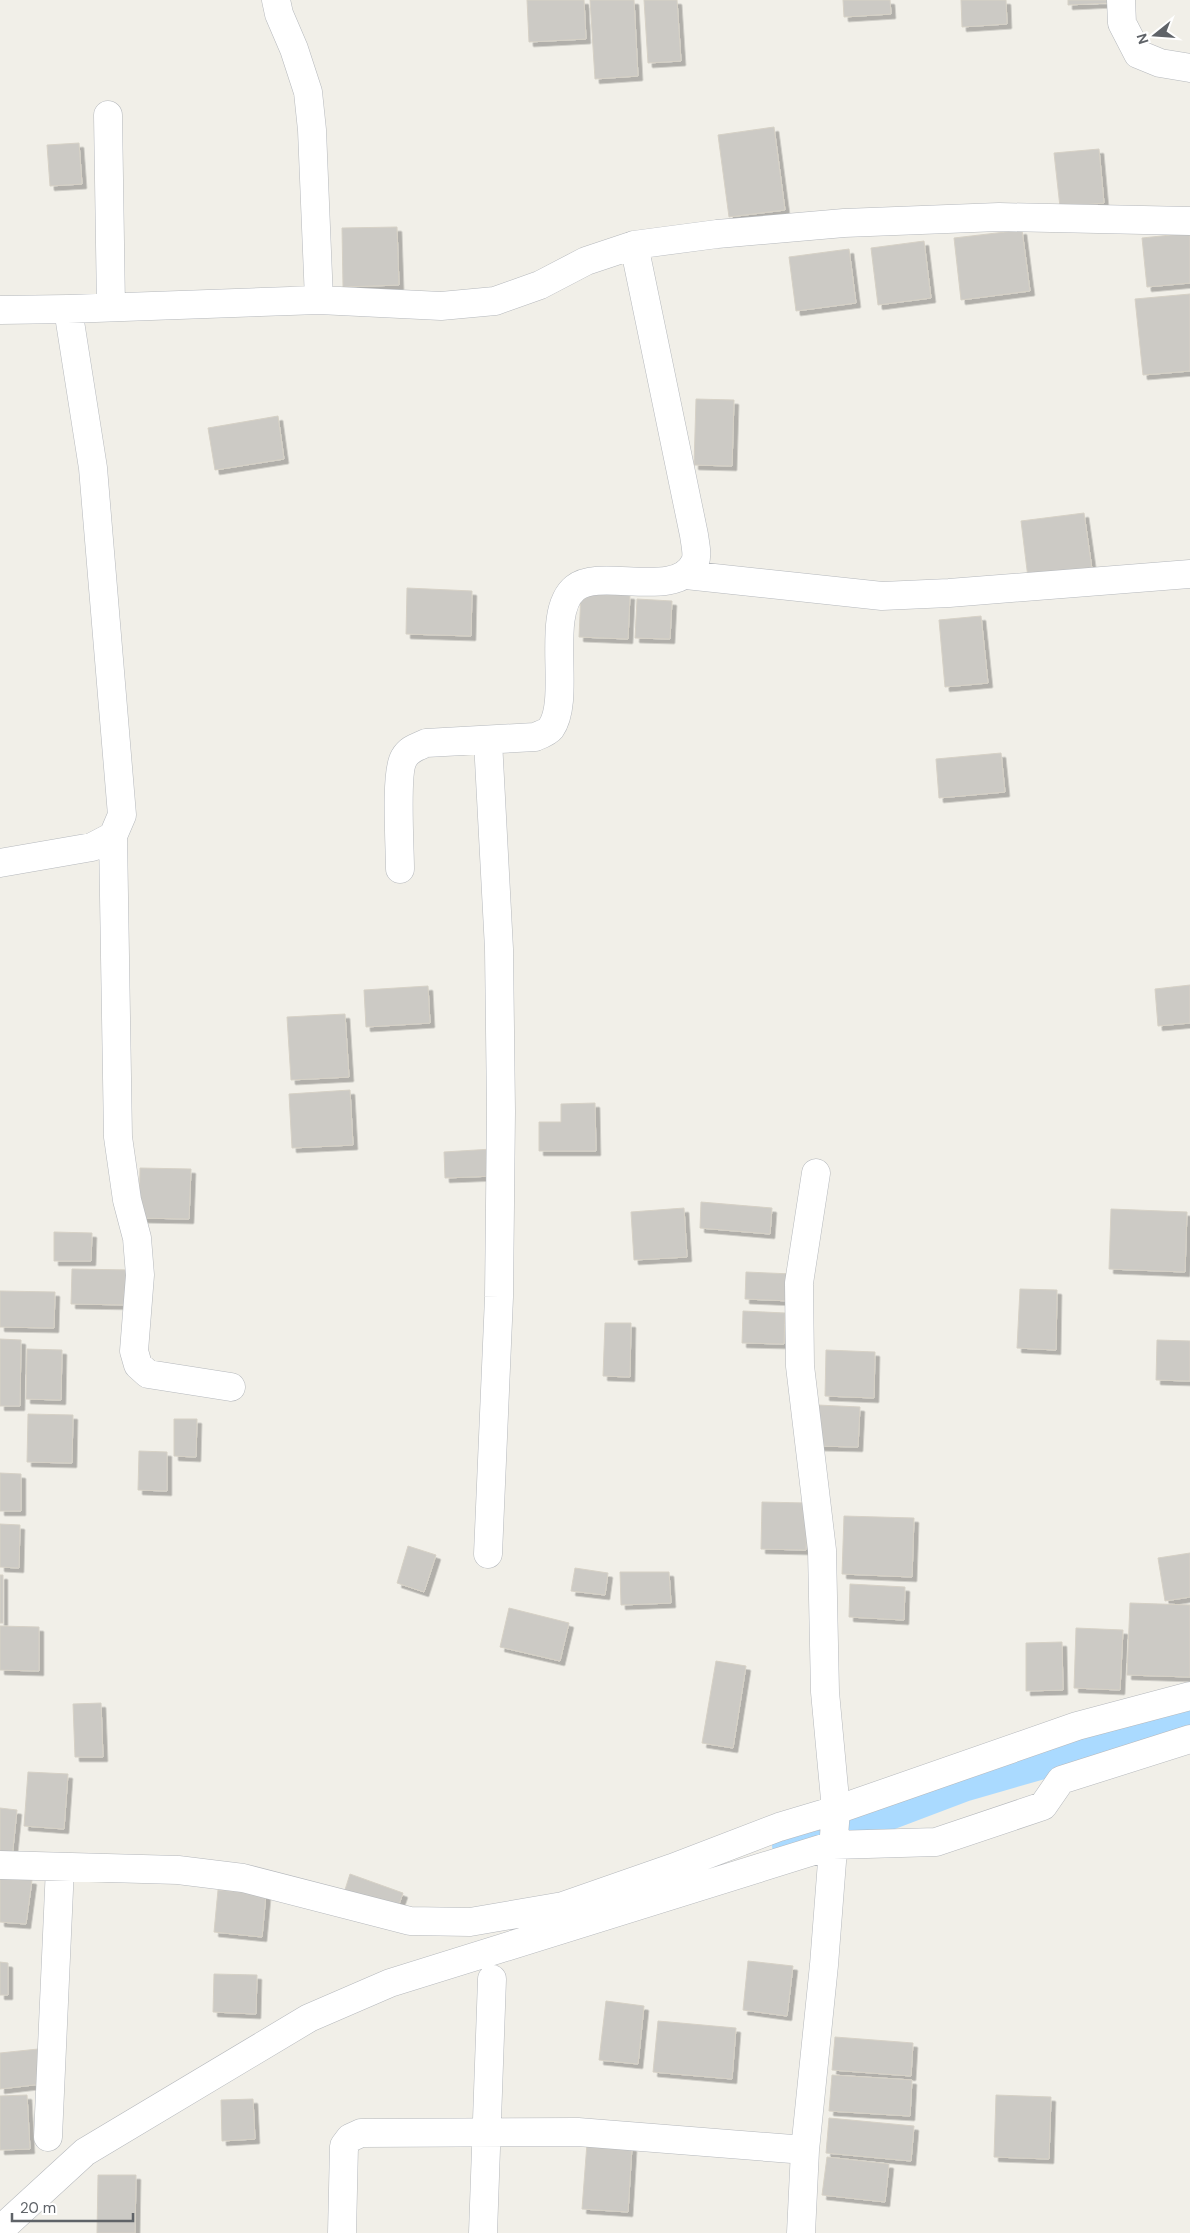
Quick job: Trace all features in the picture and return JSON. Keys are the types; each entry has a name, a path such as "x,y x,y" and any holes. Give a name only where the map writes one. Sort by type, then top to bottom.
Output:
{"street":[{"path":"276,0 279,14 294,49 308,92 312,130 319,300"},
{"path":"1121,0 1122,23 1138,54 1160,63 1190,68"},
{"path":"108,115 111,307"},
{"path":"0,310 319,300 441,306 495,301 540,285 586,261 634,245 717,234 864,222 999,217 1190,221"},
{"path":"634,245 694,535 696,560 686,575"},
{"path":"68,309 93,468 122,815 114,836 118,1137 127,1200 137,1238 140,1275 134,1351 138,1365 148,1374 231,1387"},
{"path":"400,869 400,781 403,759 412,749 426,743 488,742 535,738 551,729 558,712 561,620 565,600 575,587 589,582 670,580 686,575 882,596 949,593 1190,574"},
{"path":"488,742 499,949 501,1112 499,1297 488,1554"},
{"path":"0,863 92,848 114,836"},
{"path":"802,2233 805,2150 824,1965 836,1811 825,1692 822,1550 800,1366 799,1283 816,1173"},
{"path":"0,1865 178,1870 234,1877 410,1921 470,1922 564,1906 779,1828 836,1811 1076,1726 1190,1696"},
{"path":"0,2230 85,2152 309,2018 390,1983 833,1843 936,1842 1043,1806 1062,1780 1190,1739"},
{"path":"48,2137 60,1867"},
{"path":"483,2233 492,1979"},
{"path":"342,2233 344,2146 350,2138 362,2133 578,2132 805,2150"}],"building":[{"path":"527,0 584,0 586,39 529,42"},
{"path":"590,0 634,0 638,76 595,79"},
{"path":"644,0 677,0 681,61 648,63"},
{"path":"843,0 890,0 891,14 844,17"},
{"path":"961,0 1006,0 1007,24 962,27"},
{"path":"1068,0 1109,0 1109,3 1068,5"},
{"path":"774,127 785,210 729,217 718,135"},
{"path":"79,143 82,184 50,186 47,145"},
{"path":"1099,149 1104,203 1060,207 1054,153"},
{"path":"397,227 399,285 343,287 342,228"},
{"path":"1022,230 1030,291 961,300 954,238"},
{"path":"1190,233 1190,283 1147,287 1142,238"},
{"path":"924,241 931,298 878,305 871,248"},
{"path":"849,249 856,303 796,311 789,257"},
{"path":"1190,294 1190,371 1143,375 1135,299"},
{"path":"696,399 734,400 732,466 694,465"},
{"path":"278,416 284,459 215,470 208,428"},
{"path":"1084,513 1092,569 1028,578 1021,521"},
{"path":"407,588 472,591 471,636 406,634"},
{"path":"581,593 630,595 628,639 579,637"},
{"path":"637,599 672,601 670,639 635,638"},
{"path":"981,616 988,683 945,687 939,620"},
{"path":"1001,753 1005,792 939,798 936,759"},
{"path":"1190,985 1190,1023 1158,1026 1155,989"},
{"path":"428,986 430,1023 366,1027 364,990"},
{"path":"345,1014 349,1077 291,1080 287,1017"},
{"path":"350,1090 353,1145 292,1148 289,1094"},
{"path":"595,1103 596,1151 539,1151 539,1122 561,1122 561,1104"},
{"path":"492,1149 494,1176 445,1178 444,1152"},
{"path":"140,1168 191,1169 189,1219 139,1218"},
{"path":"701,1202 772,1208 770,1234 700,1228"},
{"path":"684,1208 687,1257 634,1260 631,1212"},
{"path":"1111,1209 1187,1212 1185,1272 1109,1269"},
{"path":"54,1232 92,1233 91,1261 54,1261"},
{"path":"72,1269 133,1270 132,1305 71,1304"},
{"path":"746,1272 792,1274 791,1301 745,1299"},
{"path":"1020,1289 1057,1290 1056,1350 1017,1348"},
{"path":"0,1291 55,1292 54,1328 0,1327"},
{"path":"743,1311 785,1313 784,1344 742,1343"},
{"path":"605,1323 631,1323 630,1377 603,1376"},
{"path":"0,1339 21,1340 20,1406 0,1406"},
{"path":"1157,1340 1190,1341 1190,1381 1156,1380"},
{"path":"27,1349 62,1350 61,1400 26,1399"},
{"path":"826,1350 875,1352 874,1398 825,1396"},
{"path":"818,1405 860,1407 858,1447 817,1446"},
{"path":"28,1414 73,1415 72,1463 27,1462"},
{"path":"174,1419 197,1419 196,1457 174,1456"},
{"path":"139,1451 167,1452 167,1491 138,1490"},
{"path":"0,1473 21,1474 21,1511 0,1511"},
{"path":"762,1502 807,1503 806,1550 761,1549"},
{"path":"844,1516 914,1518 912,1577 842,1574"},
{"path":"0,1524 20,1525 19,1568 0,1567"},
{"path":"408,1546 436,1555 424,1592 397,1583"},
{"path":"1190,1553 1190,1597 1165,1601 1158,1558"},
{"path":"575,1568 608,1573 605,1595 571,1591"},
{"path":"620,1572 669,1572 671,1603 621,1605"},
{"path":"0,1575 3,1575 3,1623 0,1623"},
{"path":"850,1584 905,1587 904,1620 849,1617"},
{"path":"1130,1603 1190,1605 1190,1677 1127,1675"},
{"path":"509,1608 569,1623 560,1661 500,1647"},
{"path":"0,1626 39,1627 39,1671 0,1670"},
{"path":"1076,1628 1123,1630 1120,1690 1074,1688"},
{"path":"1062,1642 1063,1690 1026,1691 1026,1643"},
{"path":"716,1661 746,1666 733,1748 702,1743"},
{"path":"101,1703 103,1757 75,1757 73,1704"},
{"path":"28,1772 68,1774 64,1829 24,1826"},
{"path":"0,1808 17,1810 12,1858 0,1857"},
{"path":"350,1874 403,1893 396,1913 343,1896"},
{"path":"0,1876 32,1880 26,1924 0,1922"},
{"path":"218,1890 266,1894 262,1937 214,1932"},
{"path":"748,1961 793,1966 787,2016 743,2010"},
{"path":"0,1962 8,1963 8,1995 0,1995"},
{"path":"214,1974 257,1975 256,2014 213,2012"},
{"path":"606,2001 644,2006 638,2064 599,2060"},
{"path":"658,2021 736,2028 732,2079 653,2072"},
{"path":"835,2037 913,2043 911,2076 832,2070"},
{"path":"38,2049 42,2084 0,2089 0,2053"},
{"path":"832,2075 912,2080 910,2116 829,2111"},
{"path":"27,2095 30,2149 0,2150 0,2096"},
{"path":"996,2095 1051,2097 1049,2159 994,2157"},
{"path":"253,2099 255,2139 222,2141 221,2100"},
{"path":"829,2118 914,2126 911,2161 826,2153"},
{"path":"587,2143 632,2147 628,2212 582,2209"},
{"path":"827,2157 889,2164 885,2202 822,2195"},
{"path":"98,2175 136,2175 135,2233 97,2233"}],"waterway":[{"path":"793,1845 962,1781 1171,1721 1190,1723"}]}
